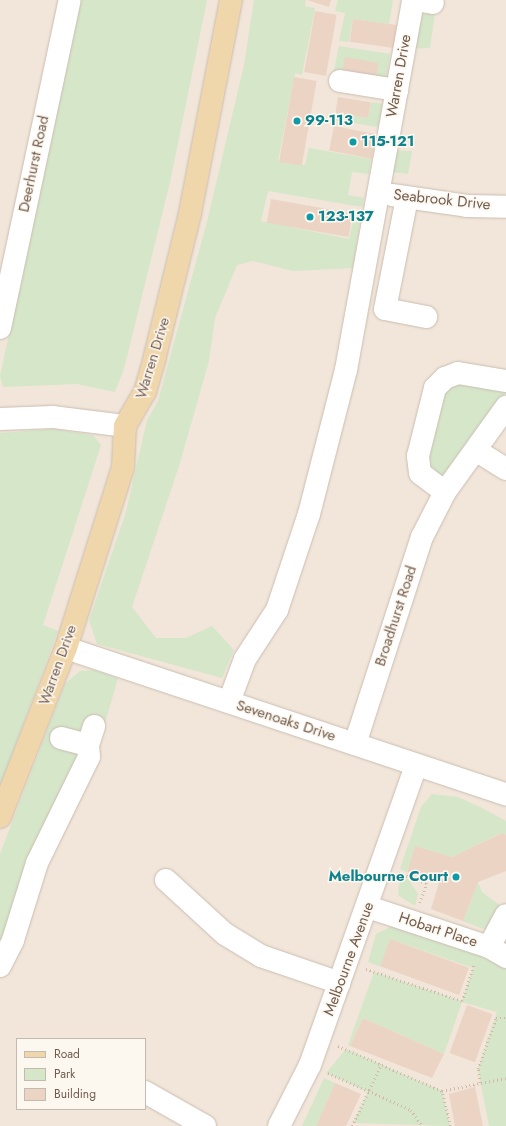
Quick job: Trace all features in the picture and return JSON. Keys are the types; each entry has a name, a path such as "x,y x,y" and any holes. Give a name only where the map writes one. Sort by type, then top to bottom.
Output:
{"main road":[{"name":"Warren Drive","path":"0,817 66,648 123,467 125,426 145,392 171,296 231,0"}],"street":[{"name":"Deerhurst Road","path":"0,328 6,265 70,0"},
{"name":"Warren Drive","path":"229,702 245,659 277,610 308,514 346,370 397,90 421,1"},
{"path":"340,81 397,90"},
{"name":"Seabrook Drive","path":"379,193 467,206 505,201"},
{"path":"407,198 385,309 426,318"},
{"path":"445,492 420,473 418,456 435,388 445,378 458,373 506,381"},
{"name":"Broadhurst Road","path":"355,744 422,537 445,492 477,451 506,407"},
{"path":"0,419 53,417 125,426"},
{"path":"477,451 506,469"},
{"name":"Sevenoaks Drive","path":"66,648 506,794"},
{"path":"0,966 13,940 37,863 89,757 91,736 61,738"},
{"name":"Melbourne Avenue","path":"279,1126 310,1065 368,907 416,765"},
{"path":"166,880 225,934 261,956 344,973"},
{"name":"Hobart Place","path":"368,907 492,950"},
{"path":"492,950 506,915"},
{"path":"146,1093 205,1126"}],"path":[{"path":"381,867 427,883 414,922"},
{"path":"344,973 462,1001 492,950"},
{"path":"480,1083 478,1069 496,1018 506,1018"},
{"path":"320,1038 442,1091 506,1078"},
{"path":"310,1065 411,1110 422,1126"},
{"path":"352,1126 381,1065"},
{"path":"442,1091 450,1126"}],"shaded area":[{"path":"0,0 506,0 506,1126 0,1126"}],"green space":[{"path":"81,0 207,0 170,182 124,369 115,392 77,384 3,387 0,376"},
{"path":"254,0 306,0 305,6 315,8 302,75 295,73 278,161 305,165 309,148 371,159 369,174 352,172 348,195 364,198 362,207 268,191 261,221 349,239 353,221 360,222 353,268 293,271 253,261 237,265 215,318 209,361 179,466 132,607 156,638 186,638 212,626 234,650 222,678 97,644 89,620 126,512 147,420 158,401 207,222 244,65"},
{"path":"338,0 393,0 389,24 353,19 349,42 339,41 345,13 335,11"},
{"path":"435,13 430,48 404,49 410,16"},
{"path":"339,46 390,54 386,81 375,79 378,63 332,80"},
{"path":"371,102 383,104 378,127 334,120 335,113 368,118"},
{"path":"386,150 412,151 408,174 382,171"},
{"path":"445,378 506,381 506,393 437,487 426,480 432,403"},
{"path":"53,429 93,435 101,445 43,625 58,631 0,786 0,433"},
{"path":"94,670 118,678 104,727 0,972 0,854 65,684 80,671"},
{"path":"432,794 458,797 506,821 506,835 501,833 452,857 415,846 407,872 400,869 421,807"},
{"path":"400,876 408,879 418,894 415,906 398,895"},
{"path":"478,882 482,892 506,910 496,934 463,921"},
{"path":"392,926 487,956 506,969 506,1126 489,1126 478,1069 497,1012 462,1002 444,1054 363,1018 350,1046 348,1045 374,972 462,1001 473,968 390,939 381,967 368,962 376,934"},
{"path":"346,1049 442,1091 450,1126 353,1123 368,1092 326,1073"},
{"path":"324,1078 335,1083 316,1126 302,1126"}],"building":[{"path":"307,0 331,0 329,7"},
{"path":"315,11 337,15 326,76 304,72"},
{"path":"353,19 397,25 393,48 350,42"},
{"path":"345,57 378,63 376,79 342,73"},
{"name":"99-113","path":"294,77 317,81 302,166 279,162"},
{"path":"338,97 371,102 368,118 335,113"},
{"name":"115-121","path":"334,126 376,134 371,159 329,151"},
{"name":"123-137","path":"271,199 353,213 349,237 267,223"},
{"name":"Melbourne Court","path":"502,833 506,835 506,871 478,882 463,921 431,909 439,883 407,872 415,846 452,857"},
{"path":"390,939 469,968 459,995 380,966"},
{"path":"467,1005 492,1014 475,1062 450,1053"},
{"path":"363,1018 444,1054 432,1078 350,1046"},
{"path":"335,1083 361,1094 346,1126 316,1126"},
{"path":"475,1087 483,1126 455,1126 449,1094"}],"place":[{"name":"99-113","path":"297,121"},
{"name":"115-121","path":"353,142"},
{"name":"123-137","path":"310,217"},
{"name":"Melbourne Court","path":"456,877"}]}
